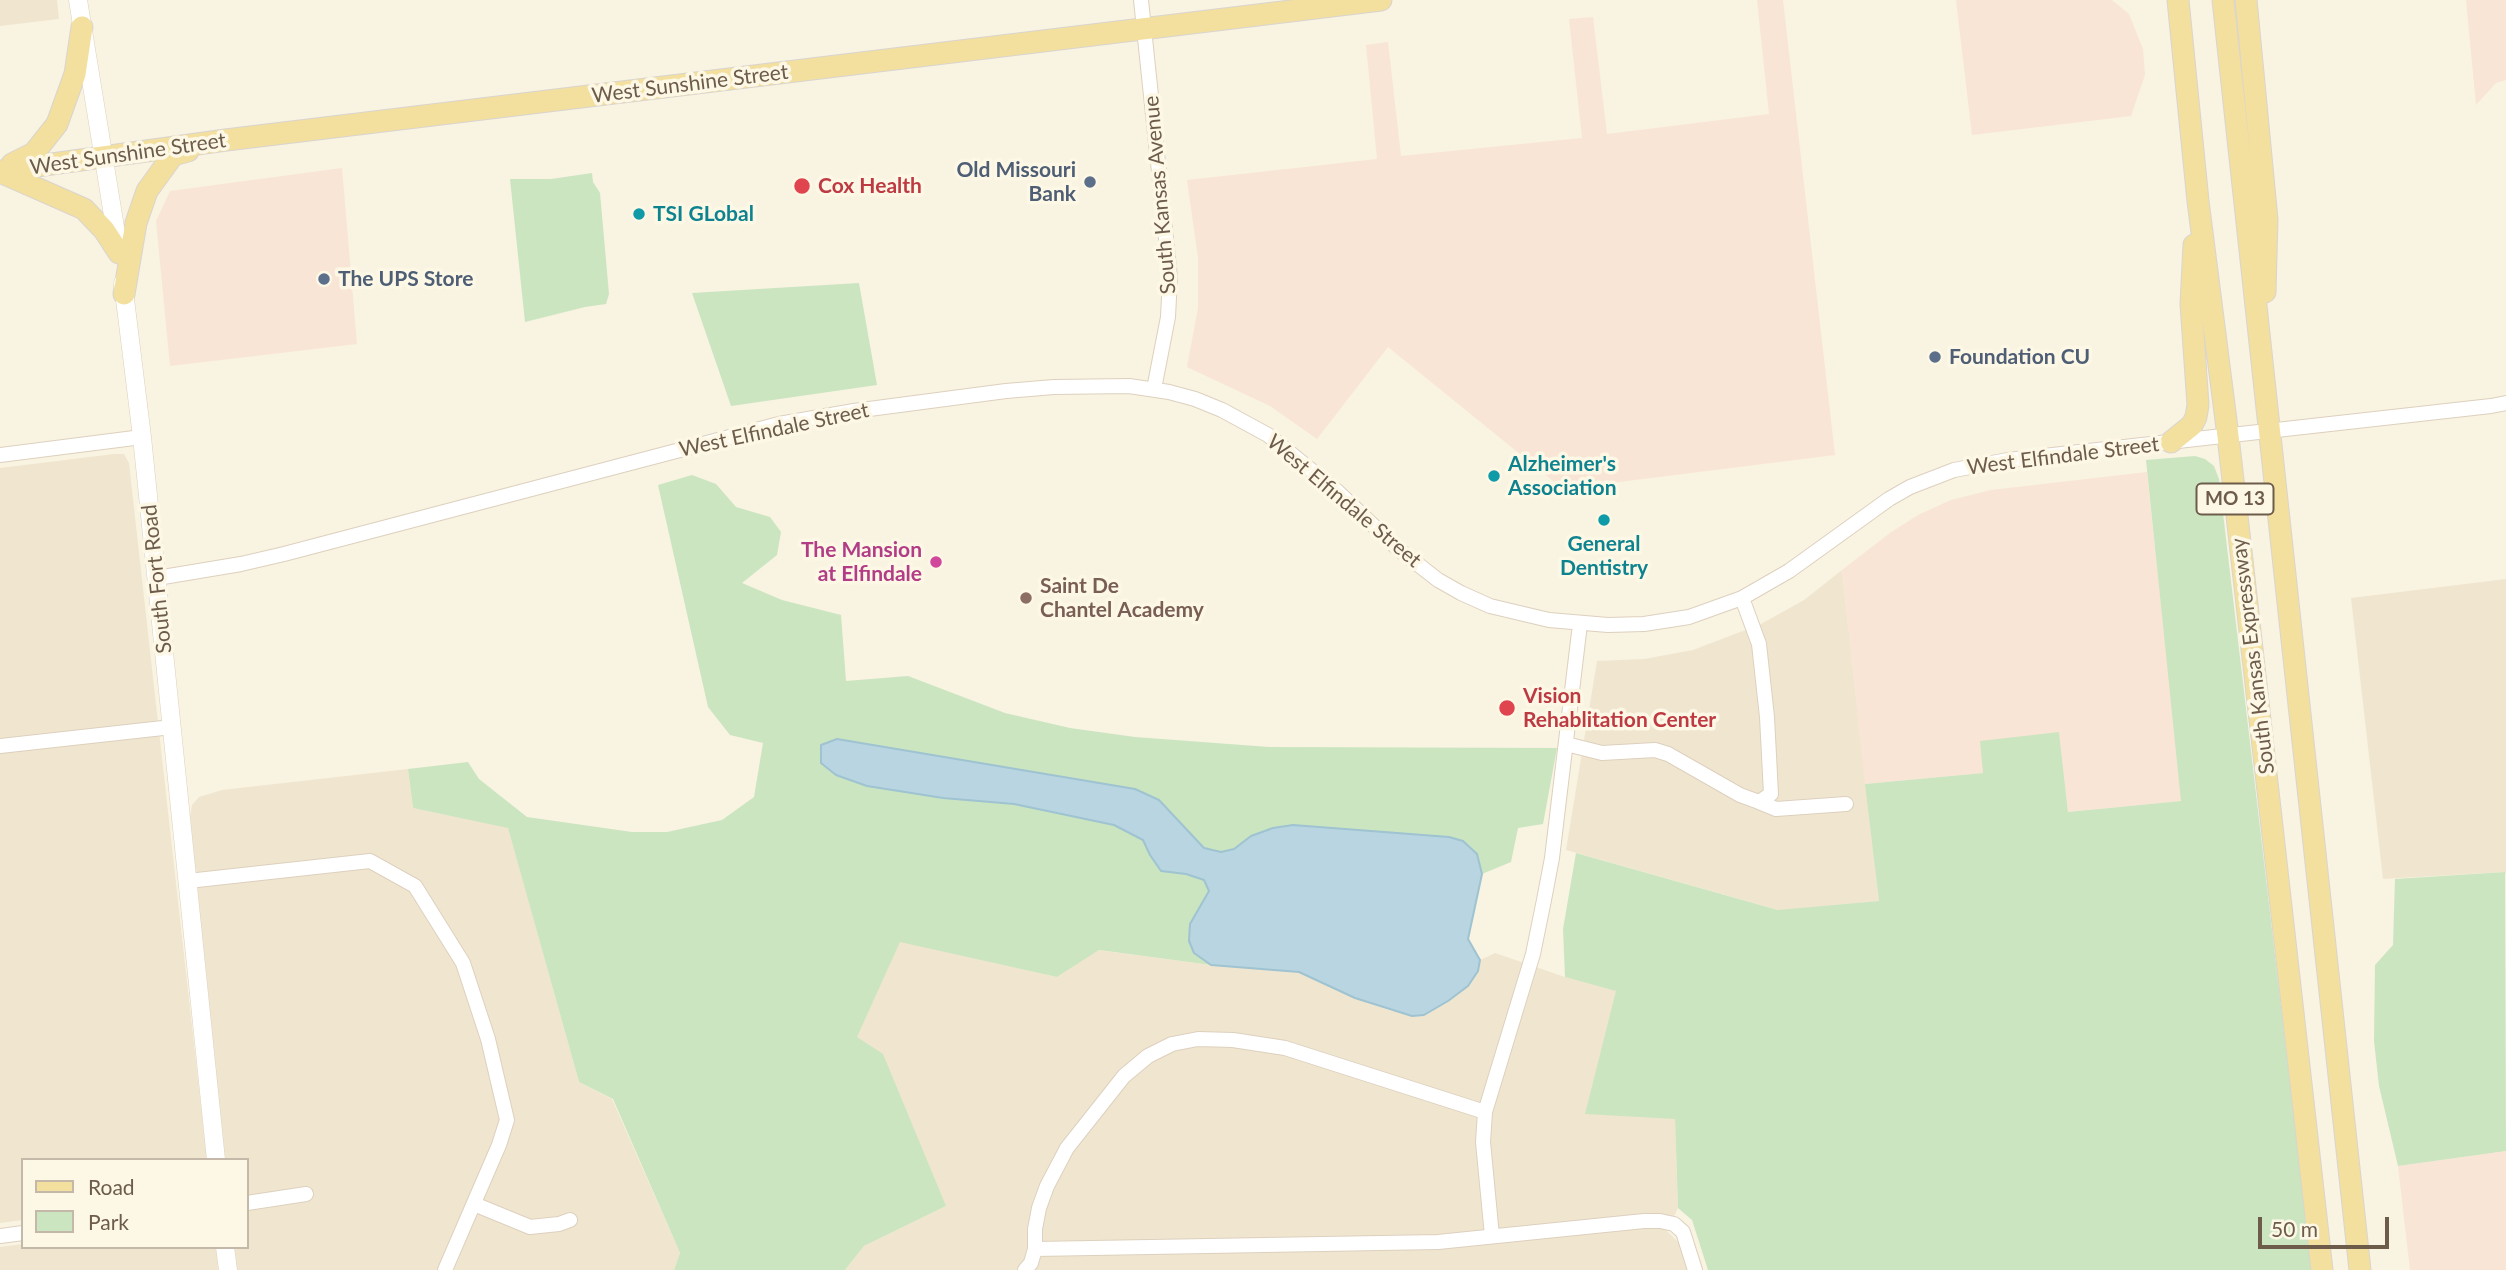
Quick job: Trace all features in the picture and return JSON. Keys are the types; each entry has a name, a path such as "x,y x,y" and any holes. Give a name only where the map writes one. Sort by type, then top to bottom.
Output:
{"main road":[{"name":"West Sunshine Street","path":"0,171 226,140 1143,29 1304,5 1381,0"},
{"name":"South Kansas Expressway","path":"2223,0 2360,1270"},
{"path":"2245,0 2267,219 2266,283 2260,350"},
{"name":"South Kansas Expressway","path":"2177,3 2293,998 2322,1270"},
{"path":"0,171 34,153 57,124 75,74 82,27"},
{"path":"124,294 136,223 153,180 173,155 226,140"},
{"path":"0,171 84,209 104,230 119,253"},
{"path":"2171,442 2192,425 2198,405 2191,304 2198,201"}],"street":[{"name":"South Fort Road","path":"78,0 119,253 142,437 216,1158"},
{"name":"South Kansas Avenue","path":"1141,0 1170,277 1168,317 1154,389"},
{"name":"West Elfindale Street","path":"157,578 284,554 779,424 867,410 1054,387 1094,385 1154,389 1195,399 1268,435 1338,492 1397,548 1438,580 1490,606 1517,614 1580,624 1635,625 1689,617 1742,598 1789,571 1870,511 1910,487 1954,470 2008,460 2506,403"},
{"path":"0,455 142,437"},
{"path":"1742,598 1759,644 1767,717 1771,794 1759,802"},
{"path":"1492,1236 1483,1142 1485,1112 1533,954 1552,858 1580,624"},
{"path":"0,746 172,727"},
{"path":"1566,744 1602,753 1655,750 1668,754 1741,795 1776,809 1846,804"},
{"path":"188,881 370,861 415,886 463,963 488,1039 507,1119 499,1145 445,1270"},
{"path":"1025,1270 1031,1263 1035,1249 1035,1229 1047,1186 1067,1148 1124,1076 1148,1056 1172,1044 1198,1039 1233,1040 1285,1048 1485,1112"},
{"path":"248,1203 306,1194"},
{"path":"474,1205 530,1227 570,1220"},
{"path":"1035,1249 1438,1242 1644,1220 1674,1224 1683,1232 1695,1270"},
{"path":"0,1236 21,1233"},
{"path":"225,1249 228,1270"}],"shaded area":[{"path":"0,0 57,0 59,19 0,26"},
{"path":"1757,0 1783,0 1835,455 1563,489 1388,347 1317,439 1270,406 1187,367 1198,308 1198,258 1187,180 1377,159 1366,45 1388,42 1401,156 1582,138 1569,19 1593,17 1607,134 1769,114"},
{"path":"1956,0 2112,0 2129,14 2143,49 2145,75 2131,116 1972,135"},
{"path":"2466,0 2506,0 2506,80 2496,83 2476,105"},
{"path":"342,168 357,344 170,366 156,221 170,191"},
{"path":"114,454 124,454 129,463 207,1158 21,1158 21,1220 0,1223 0,468"},
{"path":"2147,472 2182,801 2068,812 2059,733 1983,773 1865,784 1842,570 1918,515 1951,500 1991,490"},
{"path":"1842,570 1879,901 1782,911 1566,850 1597,661 1644,659 1693,650 1761,624 1804,600"},
{"path":"2506,579 2506,875 2505,872 2383,879 2351,598"},
{"path":"408,769 413,808 508,827 579,1082 612,1099 680,1253 674,1270 237,1270 234,1249 248,1249 248,1158 225,1158 190,817 192,805 199,797 222,790"},
{"path":"900,941 1057,977 1098,950 1211,965 1299,972 1355,998 1392,1011 1478,971 1480,960 1495,953 1565,977 1616,990 1675,1119 1678,1208 1667,1231 1680,1244 1688,1270 845,1270 864,1246 946,1206 856,1037"},
{"path":"2506,1151 2506,1270 2410,1270 2398,1166"},
{"path":"21,1244 21,1249 217,1249 218,1270 0,1270 0,1247"}],"green space":[{"path":"592,173 593,182 600,193 609,294 606,304 525,322 510,179 551,179"},
{"path":"859,283 877,385 731,406 692,293"},
{"path":"2195,456 2214,466 2219,479 2312,1270 1708,1270 1692,1220 1678,1208 1675,1119 1585,1114 1616,991 1565,977 1563,929 1576,853 1778,910 1879,901 1865,784 1983,773 1980,741 2059,732 2068,812 2181,801 2146,460"},
{"path":"692,475 716,484 736,507 770,517 781,532 777,555 742,583 782,600 841,615 846,681 908,676 1005,713 1070,728 1135,737 1269,747 1557,748 1543,824 1518,828 1511,862 1482,874 1477,854 1293,825 1273,828 1251,836 1234,849 1221,852 1204,848 1159,800 1135,789 1088,782 867,786 943,798 1014,804 1114,825 1143,840 1161,871 1186,874 1204,880 1209,891 1202,905 1195,953 1211,965 1099,950 1057,977 900,942 857,1037 883,1054 946,1206 864,1246 845,1270 674,1270 680,1253 613,1099 579,1082 508,828 413,808 408,769 468,762 479,779 527,817 632,832 667,832 722,820 754,797 763,743 730,735 708,707 658,485"},
{"path":"2505,872 2506,1151 2398,1166 2379,1086 2374,1041 2375,965 2393,945 2395,879"}],"water":[{"path":"837,739 1135,789 1159,800 1204,848 1221,852 1234,849 1251,836 1273,828 1293,825 1449,837 1463,841 1477,854 1482,874 1468,939 1480,960 1478,971 1468,986 1448,1001 1424,1015 1412,1016 1355,998 1299,972 1211,965 1194,953 1189,941 1190,924 1209,891 1204,880 1186,874 1161,871 1143,840 1114,825 1014,804 943,798 867,786 836,775 821,763 821,745"}],"place":[{"name":"Old Missouri Bank","path":"1090,182"},
{"name":"Cox Health","path":"802,186"},
{"name":"TSI GLobal","path":"639,214"},
{"name":"The UPS Store","path":"324,279"},
{"name":"Foundation CU","path":"1935,357"},
{"name":"Alzheimer's Association","path":"1494,476"},
{"name":"General Dentistry","path":"1604,520"},
{"name":"The Mansion at Elfindale","path":"936,562"},
{"name":"Saint De Chantel Academy","path":"1026,598"},
{"name":"Vision Rehablitation Center","path":"1507,708"}]}
